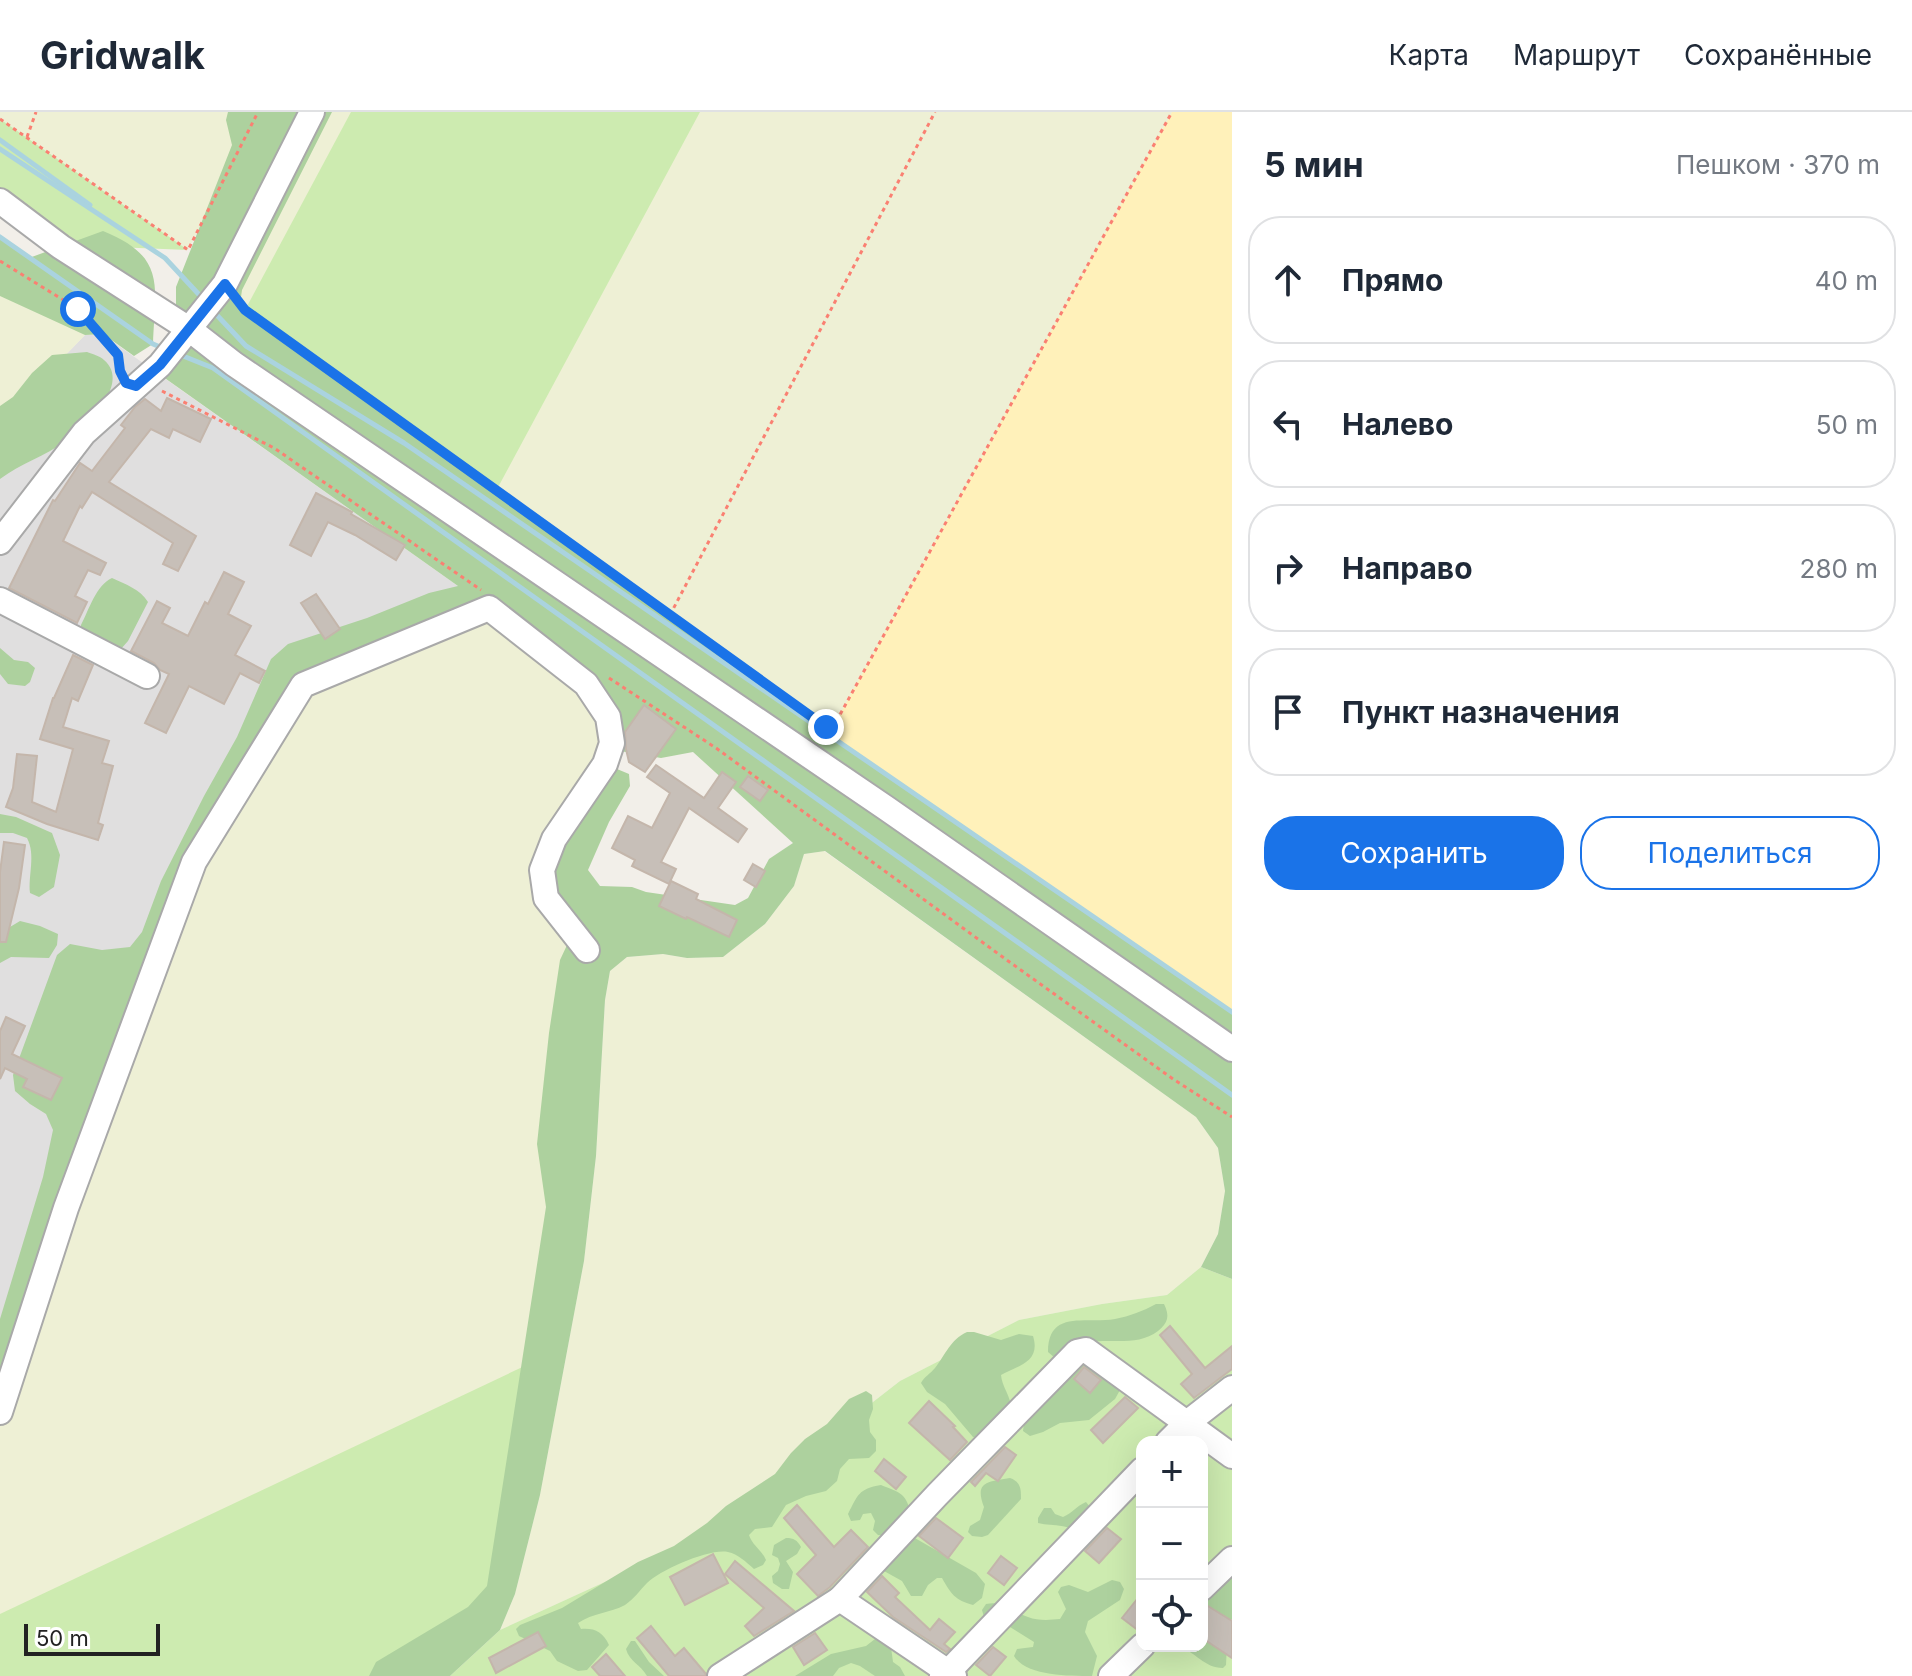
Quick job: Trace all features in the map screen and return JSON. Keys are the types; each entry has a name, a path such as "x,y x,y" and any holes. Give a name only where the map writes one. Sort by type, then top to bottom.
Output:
{"street":[{"path":"0,542 128,380 160,365 202,313 312,112"},
{"path":"0,201 61,247 202,313 247,373 873,799 1232,1049"},
{"path":"0,600 147,676"},
{"path":"0,1412 66,1208 194,862 303,685 489,608 586,684 608,717 612,743 605,764 554,839 542,870 546,898 587,950"},
{"path":"720,1676 840,1599 1077,1352 1086,1350 1232,1456"},
{"path":"1174,1436 1232,1388"},
{"path":"840,1599 948,1675 1136,1476"},
{"path":"1208,1582 1232,1559"},
{"path":"1111,1676 1136,1652"}],"path":[{"path":"27,137 36,112"},
{"path":"0,119 188,250 258,112"},
{"path":"670,615 935,112"},
{"path":"202,313 245,310 831,731 1172,112"},
{"path":"0,261 78,309 118,355 128,380 150,393 163,392 274,448 484,592"},
{"path":"602,673 716,748 1173,1079 1232,1117"}],"shaded area":[{"path":"102,334 489,608 70,1209 0,1424 0,423 85,335"}],"green space":[{"path":"0,112 258,112 188,250 0,119"},
{"path":"228,112 332,112 242,290 240,304 245,310 826,727 1232,1011 1232,1279 1201,1267 1218,1234 1225,1191 1218,1148 1196,1117 825,851 804,854 794,886 765,924 723,957 687,958 663,954 627,957 610,971 605,1000 596,1156 584,1261 540,1495 515,1594 500,1630 450,1676 369,1676 376,1662 468,1607 487,1586 546,1207 537,1144 560,960 568,943 534,883 605,764 629,774 630,786 609,822 588,870 600,886 632,887 646,892 735,905 748,898 769,859 793,843 693,752 661,758 620,751 608,717 489,608 303,685 194,862 70,1209 0,1424 0,1319 43,1177 53,1130 46,1114 15,1091 13,1075 57,955 70,944 102,950 130,947 142,932 161,881 237,737 271,659 288,644 367,618 429,593 458,586 152,369 193,326 176,305 176,287 232,145 226,120"},
{"path":"308,112 1172,112 831,731 245,310 219,280"},
{"path":"351,112 700,112 496,491 245,310"},
{"path":"0,119 188,250 65,245 0,196"},
{"path":"103,231 138,251 153,275 153,344 134,356 103,334 85,335 0,296 0,237 29,258"},
{"path":"0,261 102,334 85,335 0,423"},
{"path":"87,352 102,359 111,370 113,381 103,404 66,441 0,479 0,406 13,397 32,373 52,355"},
{"path":"112,578 137,590 148,602 120,650 81,630 97,592"},
{"path":"489,608 586,684 612,743 554,839 587,950 558,1201 493,1600 0,1676 0,1424 70,1209 194,862 303,685"},
{"path":"0,648 14,660 28,662 35,668 30,682 25,686 8,684 0,674"},
{"path":"0,814 16,817 52,833 60,855 54,887 39,897 30,893 31,858 27,838 0,833"},
{"path":"824,851 1196,1117 1218,1148 1225,1191 1218,1234 1201,1267 1167,1295 1019,1320 900,1381 679,1548 500,1630 515,1594 540,1495 584,1261 596,1156 605,1000 610,971 627,957 663,954 687,958 723,957 765,924 794,886 804,854"},
{"path":"20,921 58,934 57,945 49,958 11,957 0,963 0,933"},
{"path":"1201,1267 1232,1279 1232,1676 450,1676 500,1630 679,1548 900,1381 1019,1320 1167,1295"},
{"path":"1164,1304 1167,1319 1161,1328 1149,1336 1129,1341 1087,1342 1071,1347 1055,1358 1048,1352 1054,1329 1062,1324 1115,1319"},
{"path":"967,1332 1001,1340 1019,1334 1033,1336 1035,1345 1027,1362 1001,1375 1011,1405 983,1439 973,1437 945,1404 927,1392 921,1383 952,1343"},
{"path":"1083,1359 1117,1381 1120,1390 1115,1399 1089,1420 1060,1423 1030,1436 1023,1431 1024,1423"},
{"path":"531,1363 493,1600 386,1676 0,1676 0,1614"},
{"path":"866,1391 872,1395 873,1409 869,1420 870,1432 876,1440 876,1451 869,1458 849,1459 840,1469 837,1481 826,1491 786,1505 772,1527 755,1529 749,1535 766,1560 763,1565 754,1569 735,1555 720,1552 686,1561 663,1572 625,1605 578,1623 581,1629 601,1634 609,1645 587,1670 578,1671 557,1661 550,1651 519,1636 516,1629 520,1625 562,1608 638,1562 674,1546 707,1523 726,1506 775,1474 805,1439 827,1424 849,1399"},
{"path":"1010,1478 1020,1486 1021,1499 988,1535 972,1536 968,1532 970,1526 980,1520 984,1507 982,1487 989,1482"},
{"path":"881,1485 903,1496 910,1511 888,1536 878,1535 873,1530 875,1521 871,1513 863,1514 860,1520 851,1521 848,1514 860,1494"},
{"path":"1086,1502 1090,1507 1070,1528 1038,1523 1044,1508 1051,1508 1063,1517"},
{"path":"913,1537 976,1573 985,1584 982,1598 973,1605 962,1601 942,1578 928,1585 922,1596 911,1596 902,1581 884,1571 882,1565"},
{"path":"786,1538 795,1540 801,1547 786,1561 793,1572 789,1589 782,1589 773,1583 772,1576 780,1564 778,1558 772,1555 774,1545"},
{"path":"1232,1569 1232,1619 1228,1624 1226,1665 1223,1668 1205,1663 1190,1652 1208,1652 1208,1591"},
{"path":"1112,1580 1120,1582 1124,1589 1120,1600 1088,1621 1085,1632 1097,1656 1092,1676 1048,1674 1028,1668 1014,1656 1017,1649 1033,1647 1034,1642 1010,1627 1001,1627 984,1617 982,1610 986,1604 993,1603 1032,1618 1060,1619 1066,1609 1058,1592 1061,1587 1069,1585 1088,1592"},
{"path":"875,1639 883,1639 891,1647 893,1662 905,1676 875,1676 851,1663 839,1668 833,1676 795,1676 831,1654 866,1646"},
{"path":"631,1641 635,1641 649,1662 664,1676 647,1676 626,1649"}],"sand":[{"path":"1172,112 1232,112 1232,1012 829,734"}],"building":[{"path":"167,398 211,419 200,442 173,429 169,438 151,429 109,482 196,536 178,571 163,564 173,543 92,492 82,508 80,506 63,541 106,563 100,575 88,570 75,596 87,602 77,623 9,588 53,500 80,463 92,471 125,428 121,425 135,407 145,399 161,411"},
{"path":"316,493 405,545 396,560 328,522 311,556 290,545"},
{"path":"224,572 244,582 228,614 251,626 235,655 265,671 259,683 240,673 224,704 189,686 166,733 145,723 169,674 131,651 157,601 170,608 162,623 188,636"},
{"path":"316,594 340,629 325,639 301,603"},
{"path":"73,655 93,665 78,701 72,698 63,727 109,741 102,763 113,766 98,823 103,825 98,840 6,807 13,788 17,754 37,756 32,802 56,812 73,749 40,739 53,698"},
{"path":"644,705 676,729 645,772 629,762 625,732"},
{"path":"656,765 704,798 722,772 736,782 718,808 747,829 738,842 689,808 661,862 676,869 669,884 632,866 635,860 612,848 628,816 652,828 670,793 647,777"},
{"path":"748,776 768,790 760,801 740,787"},
{"path":"4,842 25,845 6,942 0,942 0,872"},
{"path":"753,864 765,871 756,887 744,880"},
{"path":"671,881 698,894 696,899 737,920 729,937 659,906"},
{"path":"6,1017 25,1026 12,1054 62,1078 51,1100 23,1087 27,1079 5,1068 0,1079 0,1031"},
{"path":"1170,1326 1205,1368 1232,1346 1232,1369 1194,1398 1181,1384 1192,1374 1160,1335"},
{"path":"1084,1367 1101,1380 1090,1393 1074,1379"},
{"path":"1125,1397 1138,1408 1103,1443 1091,1430"},
{"path":"929,1401 967,1442 950,1460 909,1423"},
{"path":"1005,1447 1016,1455 998,1481 986,1473 975,1486 971,1482"},
{"path":"884,1459 906,1477 896,1489 875,1471"},
{"path":"797,1505 834,1547 851,1530 868,1547 818,1596 797,1574 816,1555 784,1518"},
{"path":"936,1518 963,1538 948,1558 919,1536"},
{"path":"1107,1528 1121,1539 1099,1563 1085,1551"},
{"path":"713,1554 728,1583 685,1605 670,1577"},
{"path":"1001,1556 1017,1568 1004,1585 988,1573"},
{"path":"735,1561 794,1611 754,1636 745,1626 764,1608 725,1574"},
{"path":"882,1576 899,1593 895,1597 930,1630 939,1619 955,1632 944,1644 950,1649 946,1652 893,1617 867,1592"},
{"path":"1136,1600 1136,1629 1122,1618"},
{"path":"1208,1606 1232,1621 1232,1658 1208,1642"},
{"path":"651,1626 675,1656 684,1648 705,1676 669,1676 637,1638"},
{"path":"538,1632 546,1646 496,1673 489,1658"},
{"path":"815,1633 827,1650 804,1665 793,1647"},
{"path":"993,1647 1006,1657 990,1676 976,1665"},
{"path":"606,1654 625,1676 600,1676 592,1667"}],"waterway":[{"path":"0,140 90,205"},
{"path":"0,149 165,258 204,300"},
{"path":"0,237 153,344 165,349"},
{"path":"213,311 246,346 404,443 1232,1012"},
{"path":"178,354 213,368 1232,1095"}],"route":[{"path":"78,309 118,355 120,371 126,383 136,386 160,365 225,284 245,310 826,727"}]}
